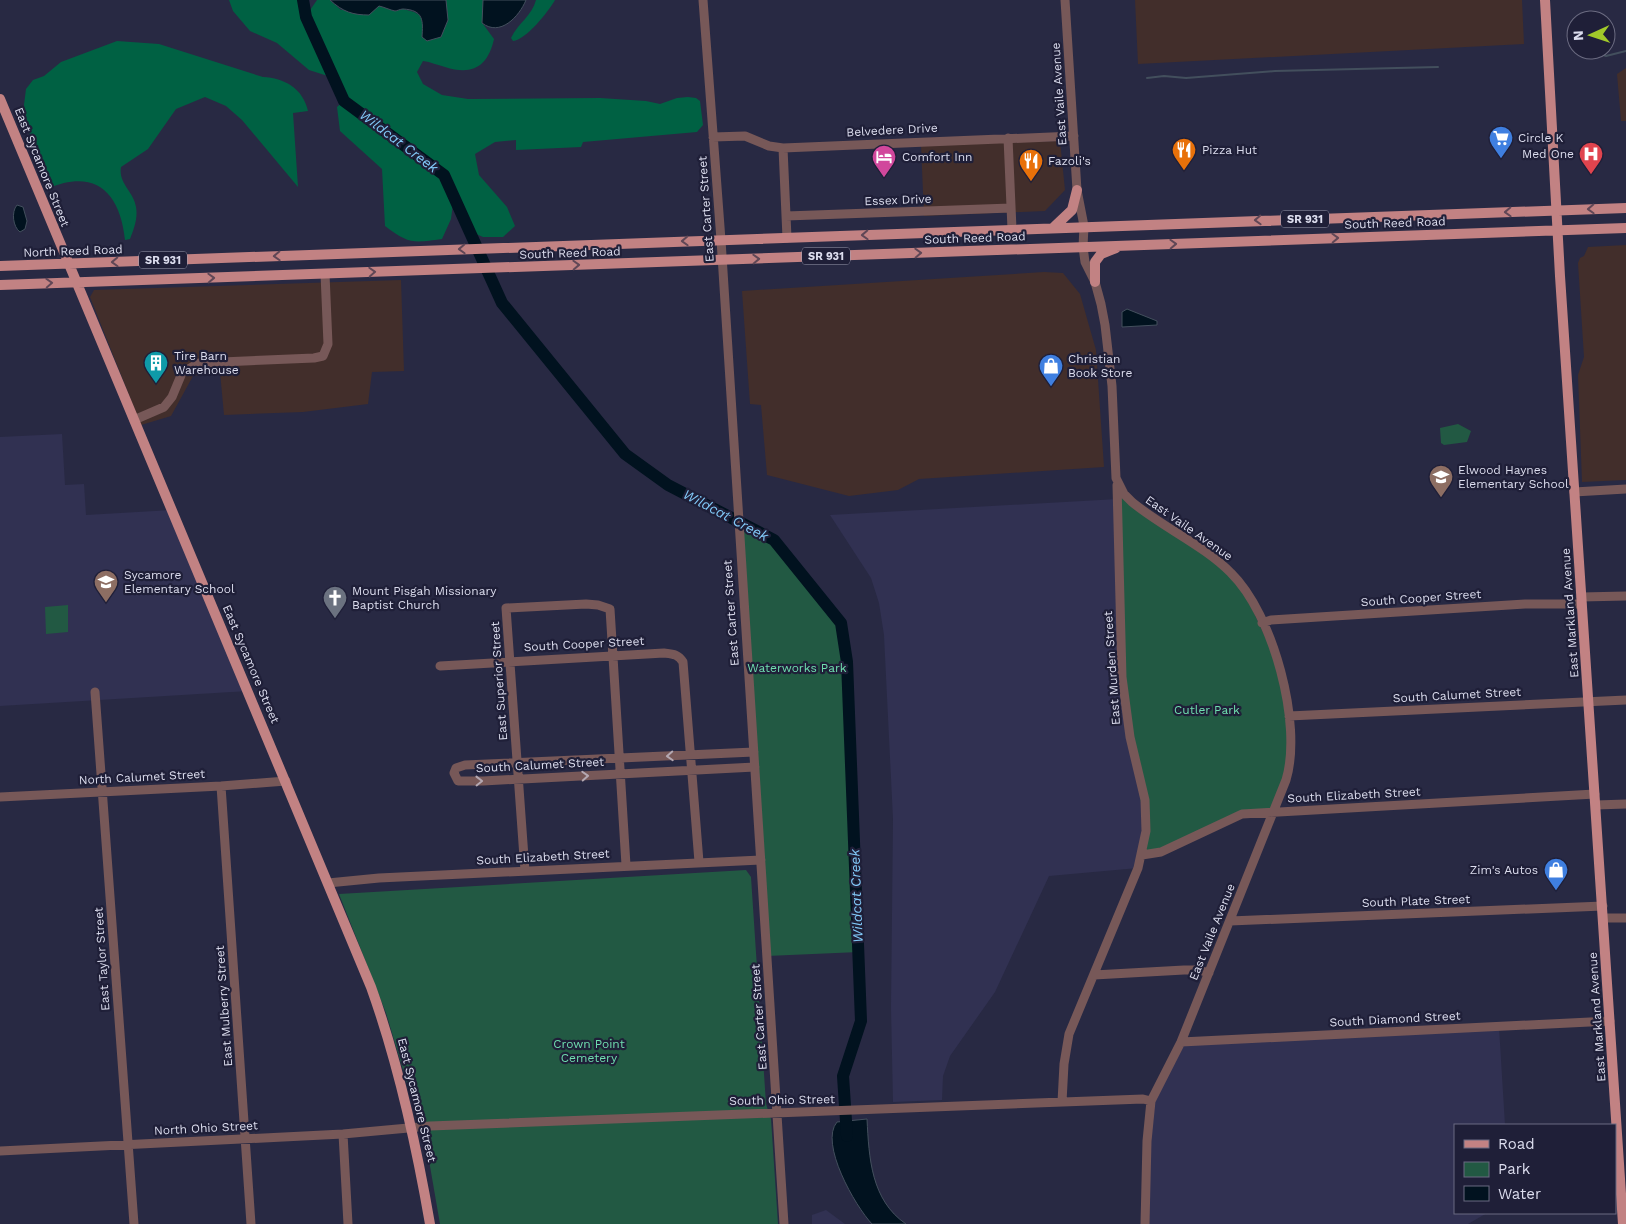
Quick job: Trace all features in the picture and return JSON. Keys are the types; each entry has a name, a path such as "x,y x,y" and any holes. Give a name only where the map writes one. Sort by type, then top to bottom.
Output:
{"main road":[{"name":"East Markland Avenue","path":"1545,0 1574,492 1610,1021 1623,1166 1623,1224"},
{"name":"East Sycamore Street","path":"0,99 286,781 381,1014 398,1068 412,1128 430,1224"},
{"path":"1053,228 1072,210 1077,190"},
{"name":"South Reed Road","path":"326,254 1626,208"},
{"name":"South Reed Road","path":"325,274 1626,228"},
{"path":"1095,282 1095,262 1101,254 1124,245"},
{"name":"North Reed Road","path":"0,266 326,254"},
{"name":"SR 931","path":"0,286 325,274"}],"street":[{"name":"East Carter Street","path":"703,0 721,240 739,551 755,766 784,1224"},
{"name":"East Vaile Avenue","path":"1065,0 1077,190 1084,226 1083,247 1085,262 1095,282 1105,325 1116,478 1124,494 1132,502 1231,573 1251,600 1279,667 1289,716 1290,763 1274,812 1182,1042 1151,1101 1147,1141 1145,1224"},
{"name":"Belvedere Drive","path":"713,137 745,136 769,146 783,148 1074,136"},
{"path":"1008,138 1012,229"},
{"path":"783,148 787,238"},
{"name":"Essex Drive","path":"786,216 1011,208"},
{"path":"134,420 164,407 172,397 182,373 199,363 323,356 328,344 325,274"},
{"name":"East Murden Street","path":"1116,478 1122,677 1127,724 1146,800 1146,831 1142,855"},
{"path":"1574,492 1626,489"},
{"name":"South Cooper Street","path":"1262,623 1271,620 1582,601 1626,596"},
{"name":"East Superior Street","path":"525,871 506,608 598,604 610,609 612,656"},
{"name":"South Cooper Street","path":"440,666 510,660 675,654 683,662 699,862"},
{"path":"612,656 626,865"},
{"name":"East Taylor Street","path":"95,692 134,1224"},
{"name":"South Calumet Street","path":"1289,716 1588,700 1626,700"},
{"name":"South Calumet Street","path":"754,752 465,765 456,768 454,773 458,781 692,771 755,766"},
{"name":"North Calumet Street","path":"0,797 286,781"},
{"name":"East Mulberry Street","path":"221,786 251,1224"},
{"name":"South Elizabeth Street","path":"1142,855 1168,850 1242,814 1595,794"},
{"path":"1596,805 1626,804"},
{"path":"1062,1102 1066,1046 1142,855"},
{"name":"South Elizabeth Street","path":"328,883 379,878 761,860"},
{"name":"South Plate Street","path":"1230,921 1602,906"},
{"path":"1603,918 1626,918"},
{"path":"1094,975 1184,970 1199,970 1209,973"},
{"name":"South Diamond Street","path":"1182,1042 1610,1021"},
{"name":"South Ohio Street","path":"412,1128 777,1112 813,1113 1143,1099 1151,1101"},
{"name":"North Ohio Street","path":"0,1151 343,1134 412,1128"},
{"path":"343,1134 348,1224"}],"shaded area":[{"path":"1135,0 1522,0 1524,44 1138,64"},
{"path":"1626,68 1626,121 1621,121 1617,74"},
{"path":"1060,141 1065,190 1045,211 924,216 921,145"},
{"path":"1626,245 1626,480 1582,482 1578,375 1584,357 1578,263 1588,247"},
{"path":"1044,272 1063,273 1080,294 1096,350 1104,467 919,479 898,490 849,496 767,475 761,405 750,404 742,291"},
{"path":"401,280 404,371 372,372 368,404 303,412 224,415 220,372 193,376 171,416 141,425 90,297 94,290"},
{"name":"Sycamore Elementary School","path":"62,434 65,485 84,484 86,515 172,510 248,691 0,706 0,437"},
{"path":"1118,499 1145,800 1138,868 1049,876 995,992 950,1056 943,1076 942,1100 893,1102 891,1008 893,819 884,635 879,603 871,578 830,515"},
{"path":"1499,1027 1505,1124 1454,1124 1454,1214 1485,1214 1468,1224 1145,1224 1149,1111 1181,1042"},
{"path":"826,1210 845,1224 812,1224 812,1215"}],"green space":[{"path":"229,0 302,0 306,16 317,0 330,0 341,10 379,6 395,11 403,9 421,16 424,22 422,37 441,37 448,20 446,0 483,0 483,24 494,39 488,56 478,66 464,70 423,61 417,72 423,84 442,95 468,99 600,98 646,101 660,104 677,98 696,98 700,101 703,125 697,132 583,142 581,147 516,150 516,140 495,142 475,154 479,175 507,207 515,226 503,237 483,237 469,231 454,196 451,219 442,239 412,241 385,226 382,169 340,131 337,107 344,101 334,78 309,70 277,43 250,31 233,11"},
{"path":"536,0 555,0 530,31 513,41 511,38 531,11"},
{"path":"117,41 159,44 263,77 285,82 297,90 302,96 308,111 293,113 298,187 242,120 226,106 205,97 176,109 148,149 121,167 122,178 136,207 136,219 130,239 125,240 117,209 111,197 102,189 91,183 79,181 64,183 47,189 35,161 24,105 26,89 33,80 44,76 61,62"},
{"path":"1458,424 1471,431 1467,442 1444,445 1441,443 1440,428"},
{"name":"Cutler Park","path":"1120,487 1124,494 1217,562 1242,587 1279,667 1291,757 1274,812 1242,814 1200,834 1142,855 1146,831 1127,724"},
{"name":"Waterworks Park","path":"738,521 774,540 841,623 847,662 859,952 767,956"},
{"path":"68,605 68,632 46,634 45,607"},
{"name":"Crown Point Cemetery","path":"746,870 751,877 766,1104 771,1119 778,1224 440,1224 422,1120 416,1113 386,1013 339,894"}],"water":[{"path":"330,0 446,0 448,20 441,37 427,41 422,37 421,17 415,12 403,9 395,11 379,6 369,15 358,14 344,10"},
{"path":"483,0 526,0 514,18 508,23 495,28 482,23"},
{"path":"17,205 23,207 27,221 25,229 20,232 16,227 14,219 14,211"},
{"path":"1127,309 1157,321 1157,325 1122,327 1122,312"},
{"path":"867,1119 871,1163 879,1191 885,1203 894,1214 906,1224 872,1224 857,1203 841,1174 832,1144 833,1132 837,1122"}],"waterway":[{"name":"Wildcat Creek","path":"303,0 306,17 344,101 444,175 502,303 625,454 668,485 774,540 841,623 847,662 861,1021 843,1076 847,1136"},
{"path":"1616,54 1626,51"},
{"path":"1147,78 1164,76 1186,78 1275,71 1438,67"}],"place":[{"name":"Circle K","path":"1501,159"},
{"name":"Pizza Hut","path":"1184,171"},
{"name":"Med One","path":"1591,175"},
{"name":"Comfort Inn","path":"884,178"},
{"name":"Fazoli's","path":"1031,182"},
{"name":"Tire Barn Warehouse","path":"156,384"},
{"name":"Christian Book Store","path":"1051,387"},
{"name":"Elwood Haynes Elementary School","path":"1441,498"},
{"name":"Sycamore Elementary School","path":"106,603"},
{"name":"Mount Pisgah Missionary Baptist Church","path":"335,619"},
{"name":"Zim's Autos","path":"1556,891"}]}
